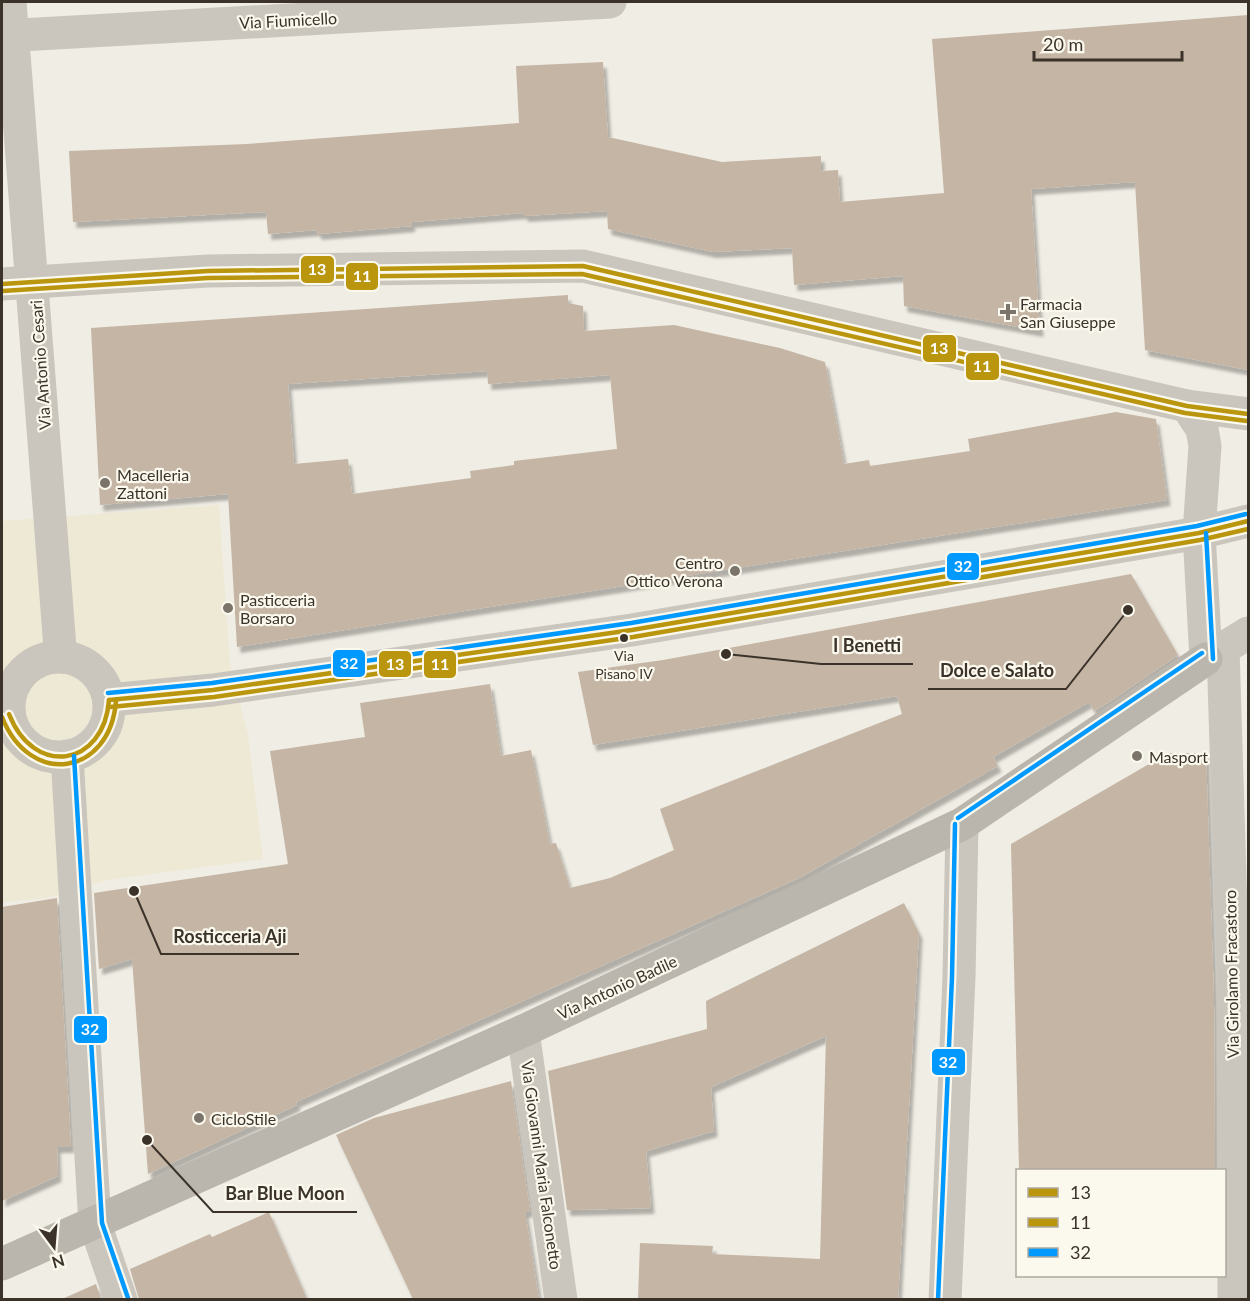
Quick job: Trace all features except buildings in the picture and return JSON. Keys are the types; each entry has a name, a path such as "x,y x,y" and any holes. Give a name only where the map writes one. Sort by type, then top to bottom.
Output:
{"street":[{"name":"Via Antonio Cesari","path":"10,2 7,36 34,281 60,648 64,657"},
{"name":"Via Fiumicello","path":"7,36 610,2"},
{"path":"2,284 208,271 583,266 1187,406 1248,414"},
{"name":"Via Girolamo Fracastoro","path":"1187,406 1202,429 1205,446 1199,533 1226,647 1233,975 1234,1299"},
{"path":"109,700 213,690 632,630 1199,533 1248,521"},
{"name":"Via Antonio Badile","path":"2,1264 523,1031 962,825 1226,647"},
{"path":"64,657 94,670 104,685 109,700 107,720 99,736 85,749 67,756 48,756 29,748 5,715 11,692 22,672 41,660 64,657"},
{"path":"67,756 95,1224 121,1299"},
{"path":"945,1299 960,977 962,825"},
{"name":"Via Giovanni Maria Falconetto","path":"523,1031 561,1299"}],"shaded area":[{"path":"219,505 230,666 248,735 263,859 107,880 47,898 2,902 2,521"}],"transit line":[{"name":"13","path":"2,284 208,271 583,266 1187,406 1248,414"},
{"name":"11","path":"2,291 208,278 582,274 1185,413 1247,421"},
{"name":"32","path":"108,693 212,683 631,623 1197,526 1246,514"},
{"name":"13","path":"109,700 213,690 632,630 1199,533 1248,521"},
{"name":"11","path":"110,707 214,697 633,637 1200,540 1248,529"},
{"name":"32","path":"1206,533 1213,659"},
{"name":"32","path":"958,818 1202,653"},
{"name":"13","path":"9,714 20,735 34,748 50,755 66,756 82,751 95,739 104,722 109,700"},
{"name":"11","path":"2,717 15,740 31,755 49,763 67,764 85,758 100,745 111,726 116,701"},
{"name":"32","path":"74,756 102,1223 128,1298"},
{"name":"32","path":"938,1300 952,977 955,824"}],"place":[{"name":"Farmacia San Giuseppe","path":"1008,312"},
{"name":"Macelleria Zattoni","path":"105,483"},
{"name":"Centro Ottico Verona","path":"735,571"},
{"name":"Pasticceria Borsaro","path":"228,608"},
{"name":"Dolce e Salato","path":"1128,610"},
{"name":"Via Pisano IV","path":"624,638"},
{"name":"I Benetti","path":"726,654"},
{"name":"Masport","path":"1137,756"},
{"name":"Rosticceria Aji","path":"134,891"},
{"name":"CicloStile","path":"199,1118"},
{"name":"Bar Blue Moon","path":"147,1140"}]}
